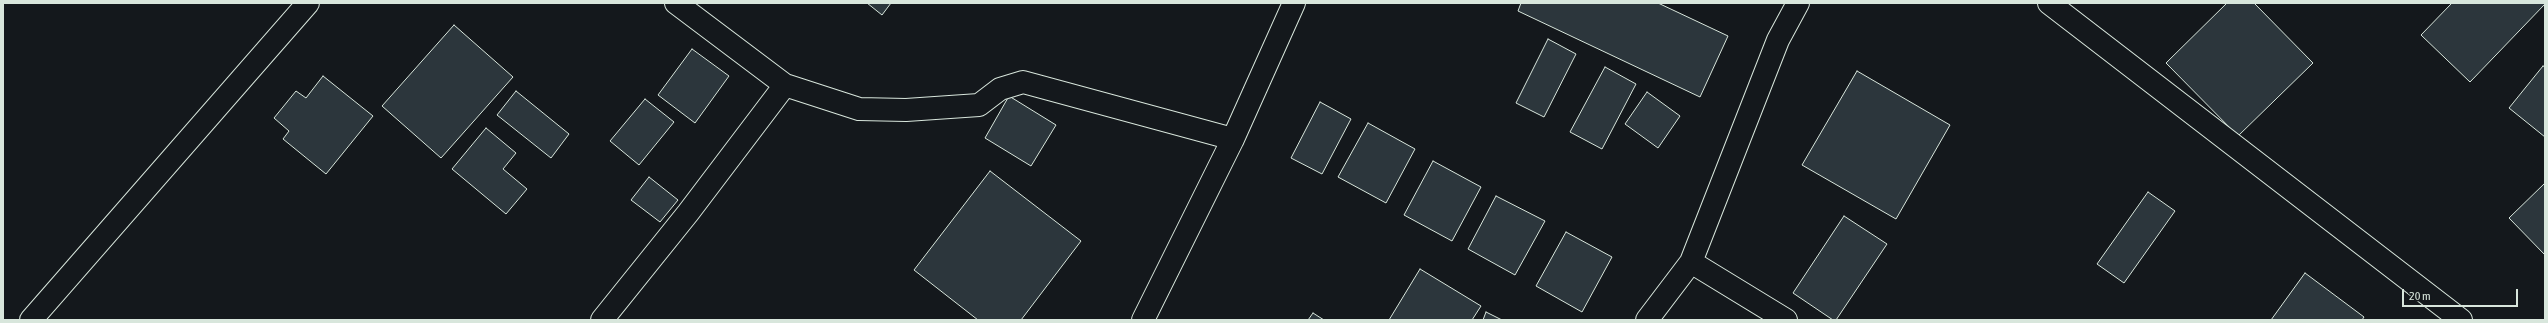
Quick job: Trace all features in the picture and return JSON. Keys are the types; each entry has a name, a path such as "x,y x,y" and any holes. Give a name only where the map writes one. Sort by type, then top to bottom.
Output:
{"street":[{"path":"31,320 308,3"},
{"path":"676,3 785,85 859,109 906,110 979,105 1000,89 1023,82 1233,139"},
{"path":"1143,320 1233,139 1294,3"},
{"path":"1647,320 1691,262 1778,40 1798,3"},
{"path":"2049,3 2461,320"},
{"path":"602,320 688,213 785,85"},
{"path":"1691,262 1786,320"}],"building":[{"path":"867,3 891,3 882,15"},
{"path":"1521,3 1658,3 1728,36 1700,97 1518,11"},
{"path":"2227,3 2254,3 2313,63 2238,136 2166,63"},
{"path":"2452,3 2545,4 2470,82 2421,35"},
{"path":"454,25 513,77 441,158 382,106"},
{"path":"1548,39 1576,54 1544,117 1516,103"},
{"path":"692,49 729,76 695,123 658,95"},
{"path":"2543,66 2545,67 2545,137 2509,108"},
{"path":"1605,67 1636,84 1602,149 1570,132"},
{"path":"1857,71 1950,125 1896,219 1802,165"},
{"path":"323,76 373,116 326,174 283,139 289,131 274,118 296,91 306,98"},
{"path":"516,91 569,134 551,158 497,115"},
{"path":"1647,92 1680,116 1658,148 1625,124"},
{"path":"1009,96 1056,125 1031,166 985,138"},
{"path":"645,99 674,122 639,165 610,141"},
{"path":"1320,102 1351,119 1322,174 1291,158"},
{"path":"1368,123 1415,149 1386,203 1338,177"},
{"path":"486,128 516,153 503,169 527,189 506,214 452,169"},
{"path":"1433,161 1481,187 1452,241 1404,215"},
{"path":"990,171 1081,241 1021,320 978,320 914,270"},
{"path":"649,177 678,200 660,222 631,200"},
{"path":"2545,183 2545,255 2509,218"},
{"path":"2148,192 2175,211 2124,283 2097,264"},
{"path":"1496,196 1545,221 1515,275 1468,249"},
{"path":"1844,216 1887,244 1836,320 1833,320 1793,293"},
{"path":"1566,232 1612,257 1582,312 1536,286"},
{"path":"1420,269 1481,306 1472,320 1389,320"},
{"path":"2305,273 2364,317 2362,320 2271,320"},
{"path":"1486,312 1502,320 1483,320"},
{"path":"1313,313 1324,320 1308,320"}]}
